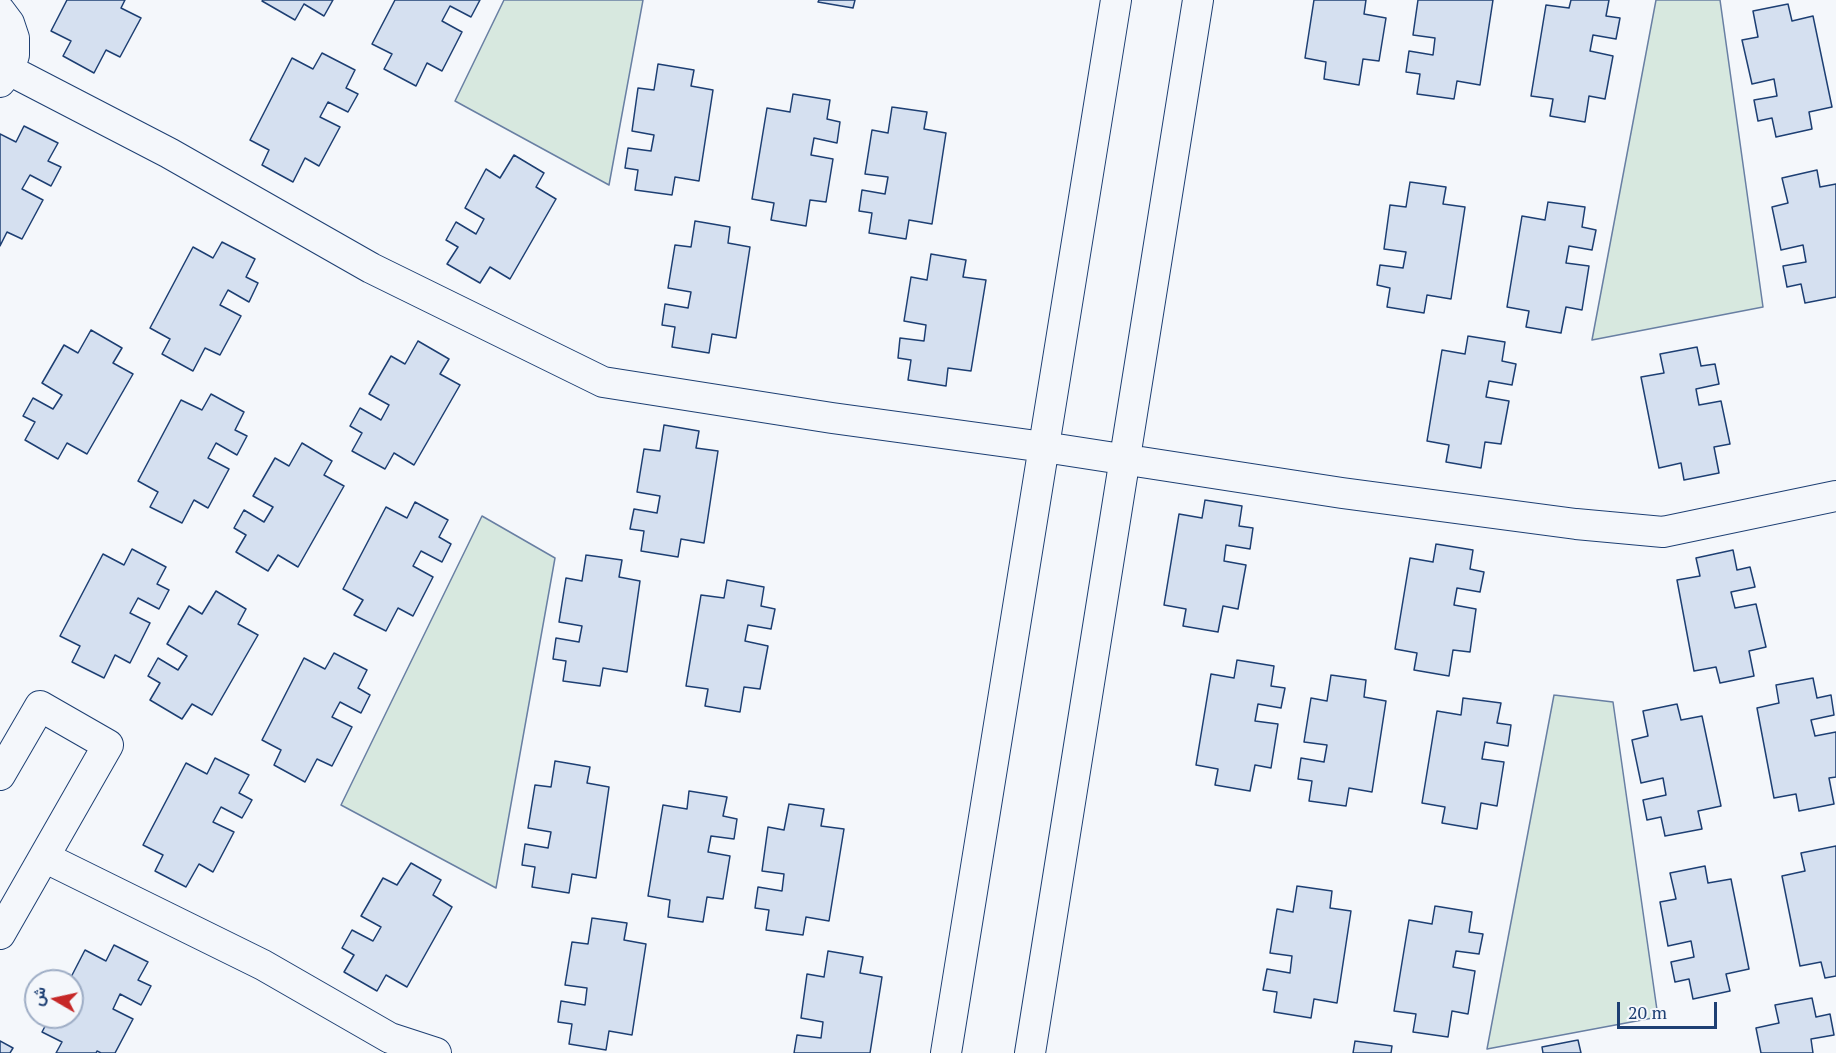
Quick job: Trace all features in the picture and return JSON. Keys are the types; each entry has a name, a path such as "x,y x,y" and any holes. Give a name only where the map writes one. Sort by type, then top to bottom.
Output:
{"street":[{"path":"946,1053 1116,0"},
{"path":"1030,1053 1198,0"},
{"path":"0,11 9,23 14,38 14,55 4,76 169,153 371,268 603,382 832,418 1044,447 1342,494 1576,524 1663,532 1836,496"},
{"path":"0,775 40,706 108,745 0,934"},
{"path":"44,857 263,965 390,1038 436,1053"}],"shaded area":[{"path":"504,0 643,0 609,185 455,101"},
{"path":"1656,0 1720,0 1763,307 1592,340"},
{"path":"482,516 555,558 496,888 341,805"},
{"path":"1554,695 1613,702 1658,1017 1487,1049"}],"building":[{"path":"67,0 125,0 121,8 141,18 120,57 106,50 94,73 63,56 71,41 51,31"},
{"path":"263,0 333,0 324,16 304,4 295,20"},
{"path":"395,0 480,0 471,17 450,6 442,21 462,32 442,71 427,63 416,86 384,69 392,54 372,44"},
{"path":"819,0 855,0 853,8 818,2"},
{"path":"1314,0 1366,0 1364,14 1386,18 1379,61 1363,59 1359,85 1324,79 1326,62 1305,58"},
{"path":"1418,0 1493,0 1480,85 1457,81 1454,99 1417,94 1420,74 1406,72 1409,51 1433,55 1435,38 1413,35"},
{"path":"1571,0 1609,0 1606,16 1620,18 1616,39 1593,35 1590,51 1613,56 1605,99 1589,96 1585,122 1550,116 1553,99 1531,96 1546,5 1569,8"},
{"path":"1788,4 1792,21 1813,16 1832,107 1809,112 1812,129 1776,137 1772,118 1758,121 1754,100 1777,96 1774,79 1752,84 1742,40 1758,37 1753,11"},
{"path":"322,53 355,70 346,88 358,94 348,112 328,102 320,117 340,127 319,166 305,158 293,182 262,165 269,150 250,140 292,58 313,69"},
{"path":"658,64 694,70 691,86 713,90 699,181 675,177 672,195 635,190 638,170 625,168 628,148 651,151 654,135 632,131 638,88 654,90"},
{"path":"793,94 830,100 827,119 840,122 837,143 814,138 811,155 833,159 826,202 810,200 806,226 771,220 774,203 752,199 767,108 790,112"},
{"path":"892,107 927,112 924,129 946,133 932,224 909,220 906,239 869,233 872,213 859,211 862,190 885,194 888,177 865,174 872,130 888,133"},
{"path":"24,126 58,143 48,161 61,167 51,186 30,175 22,189 43,200 22,239 7,232 0,246 0,134 16,142"},
{"path":"514,155 544,173 536,187 556,199 510,279 490,267 480,283 447,264 458,247 446,240 456,222 476,234 484,219 465,208 486,169 500,178"},
{"path":"1817,170 1820,187 1836,184 1836,297 1805,303 1801,284 1787,287 1783,266 1806,262 1803,245 1781,250 1772,207 1788,203 1782,178"},
{"path":"1410,182 1446,187 1443,204 1465,207 1451,299 1427,295 1424,313 1387,307 1390,288 1377,285 1380,265 1403,268 1406,252 1384,249 1390,205 1406,207"},
{"path":"1548,202 1585,207 1582,227 1596,230 1592,250 1569,246 1566,263 1589,266 1582,310 1566,307 1561,333 1526,327 1529,311 1507,307 1522,216 1545,220"},
{"path":"695,221 730,227 728,243 750,247 736,338 712,334 709,353 672,347 675,327 662,325 665,304 688,308 691,292 668,288 675,245 691,247"},
{"path":"222,242 255,259 246,277 258,283 249,302 228,290 220,305 241,316 220,355 205,348 193,371 162,354 170,339 150,328 193,247 213,258"},
{"path":"931,254 966,260 963,277 986,280 971,371 948,368 946,386 908,380 911,360 898,358 900,338 924,341 926,325 904,321 911,277 927,280"},
{"path":"91,330 122,348 113,363 133,374 87,454 67,443 58,459 25,440 35,422 23,416 33,398 53,409 62,395 42,383 64,345 78,353"},
{"path":"1468,336 1505,342 1502,361 1516,364 1512,385 1489,381 1486,397 1509,401 1501,444 1485,442 1481,468 1446,462 1449,445 1427,441 1442,350 1465,354"},
{"path":"418,341 449,359 440,374 460,385 414,465 394,453 385,469 352,451 362,433 350,426 360,408 381,420 389,405 369,394 391,356 405,364"},
{"path":"1697,347 1701,366 1715,364 1719,384 1696,389 1699,405 1721,401 1730,444 1714,447 1719,473 1684,480 1681,463 1659,468 1641,377 1664,373 1660,354"},
{"path":"211,394 244,412 235,430 247,436 237,455 216,443 208,458 229,469 208,508 194,500 182,523 150,507 158,492 138,481 181,400 202,410"},
{"path":"664,425 699,431 696,448 718,451 704,543 681,539 678,557 641,551 644,531 630,529 634,509 657,513 660,496 637,492 644,449 660,451"},
{"path":"302,443 332,461 324,475 344,486 298,567 278,555 268,571 236,552 246,535 234,528 244,510 264,522 273,507 253,496 275,458 289,466"},
{"path":"1205,500 1242,506 1239,526 1253,528 1250,549 1226,545 1224,561 1246,565 1238,609 1223,606 1218,632 1183,626 1186,609 1164,605 1179,514 1202,518"},
{"path":"415,502 448,520 439,537 451,544 442,562 421,551 413,566 433,577 413,616 398,608 386,631 354,615 363,600 343,589 386,507 407,518"},
{"path":"1436,544 1473,550 1470,569 1484,572 1480,592 1457,588 1454,605 1476,609 1470,652 1453,650 1449,676 1414,670 1417,653 1395,649 1410,558 1433,562"},
{"path":"132,549 166,567 157,584 169,590 159,609 138,598 130,613 150,623 130,663 115,655 104,678 72,662 80,646 60,636 103,554 124,565"},
{"path":"1733,550 1737,570 1750,567 1755,587 1731,592 1735,608 1756,604 1766,647 1749,651 1754,676 1720,683 1716,667 1694,671 1677,580 1700,576 1696,558"},
{"path":"586,555 622,560 619,577 640,581 627,672 603,668 600,686 563,681 566,661 553,659 556,638 579,642 582,626 559,622 566,578 582,581"},
{"path":"727,580 764,587 761,606 775,609 771,629 748,625 745,641 768,646 760,689 744,687 740,712 705,706 708,689 686,686 701,595 724,598"},
{"path":"216,591 246,609 238,624 258,635 212,715 192,704 182,719 150,700 160,683 148,676 158,658 178,670 187,656 167,644 189,606 202,614"},
{"path":"334,653 367,670 358,688 370,695 361,713 340,702 332,717 352,727 332,766 317,759 305,782 274,765 281,750 262,740 304,658 325,669"},
{"path":"1237,660 1274,666 1271,686 1285,688 1281,708 1258,704 1255,721 1278,724 1271,768 1255,765 1250,791 1215,785 1218,769 1196,765 1211,674 1234,678"},
{"path":"1331,675 1366,680 1364,697 1386,701 1372,792 1349,788 1346,806 1309,801 1312,781 1298,779 1301,758 1324,762 1327,745 1304,742 1311,698 1327,701"},
{"path":"1813,678 1817,698 1831,695 1834,715 1811,720 1815,736 1836,732 1836,777 1829,778 1834,804 1799,811 1796,794 1774,798 1757,708 1779,703 1776,685"},
{"path":"1463,698 1501,703 1497,723 1511,725 1508,746 1485,742 1482,759 1504,762 1497,806 1481,803 1477,829 1442,823 1445,807 1422,803 1437,711 1461,715"},
{"path":"1677,704 1681,720 1702,716 1721,806 1698,811 1702,829 1665,836 1661,817 1647,820 1643,800 1666,795 1663,778 1641,783 1632,740 1648,736 1643,711"},
{"path":"215,758 249,775 239,793 252,800 242,818 221,807 213,822 234,832 213,872 199,864 186,887 155,871 163,855 143,845 186,763 207,774"},
{"path":"555,761 590,767 587,783 609,787 596,878 572,874 569,893 532,887 535,867 522,865 525,844 548,848 551,832 528,828 535,785 551,787"},
{"path":"689,791 727,797 723,816 737,819 734,839 711,836 708,852 730,856 723,899 707,897 703,922 668,917 670,900 648,896 663,805 687,809"},
{"path":"789,804 824,809 821,826 844,829 829,921 806,917 803,935 766,930 769,910 755,908 758,887 782,891 784,874 762,871 768,827 784,830"},
{"path":"1836,846 1836,976 1825,978 1821,962 1800,966 1782,876 1805,871 1801,853"},
{"path":"411,863 441,880 433,895 452,907 407,987 386,975 377,991 344,972 354,955 342,948 352,930 373,941 381,927 361,916 383,878 397,885"},
{"path":"1705,866 1708,883 1731,879 1749,969 1726,974 1730,991 1693,999 1689,979 1675,982 1671,962 1694,957 1691,941 1668,946 1660,902 1676,899 1670,873"},
{"path":"1297,886 1332,891 1330,908 1351,911 1337,1003 1314,999 1311,1018 1274,1012 1277,992 1263,990 1267,969 1290,973 1292,956 1270,953 1277,909 1293,912"},
{"path":"1435,906 1472,912 1469,932 1483,934 1479,954 1456,951 1453,967 1475,971 1468,1014 1452,1011 1448,1037 1413,1032 1416,1014 1394,1011 1409,920 1432,924"},
{"path":"592,918 627,923 624,940 646,944 632,1035 609,1031 606,1050 569,1044 572,1024 558,1022 561,1001 585,1005 587,988 565,985 572,942 588,944"},
{"path":"114,945 148,962 138,980 151,986 141,1005 120,994 113,1009 133,1019 115,1053 97,1051 96,1053 56,1053 62,1042 42,1032 44,1029 84,1029 84,969 75,969 85,950 106,961"},
{"path":"828,951 863,957 860,973 882,977 870,1053 794,1053 797,1035 821,1038 823,1022 801,1018 807,974 824,977"},
{"path":"1812,998 1816,1017 1830,1014 1834,1035 1811,1039 1813,1053 1761,1053 1756,1028 1779,1023 1775,1005"},
{"path":"1578,1040 1581,1053 1543,1053 1542,1047"},
{"path":"0,1041 13,1048 10,1053 0,1053"},
{"path":"1355,1041 1392,1046 1391,1053 1353,1053"}]}
